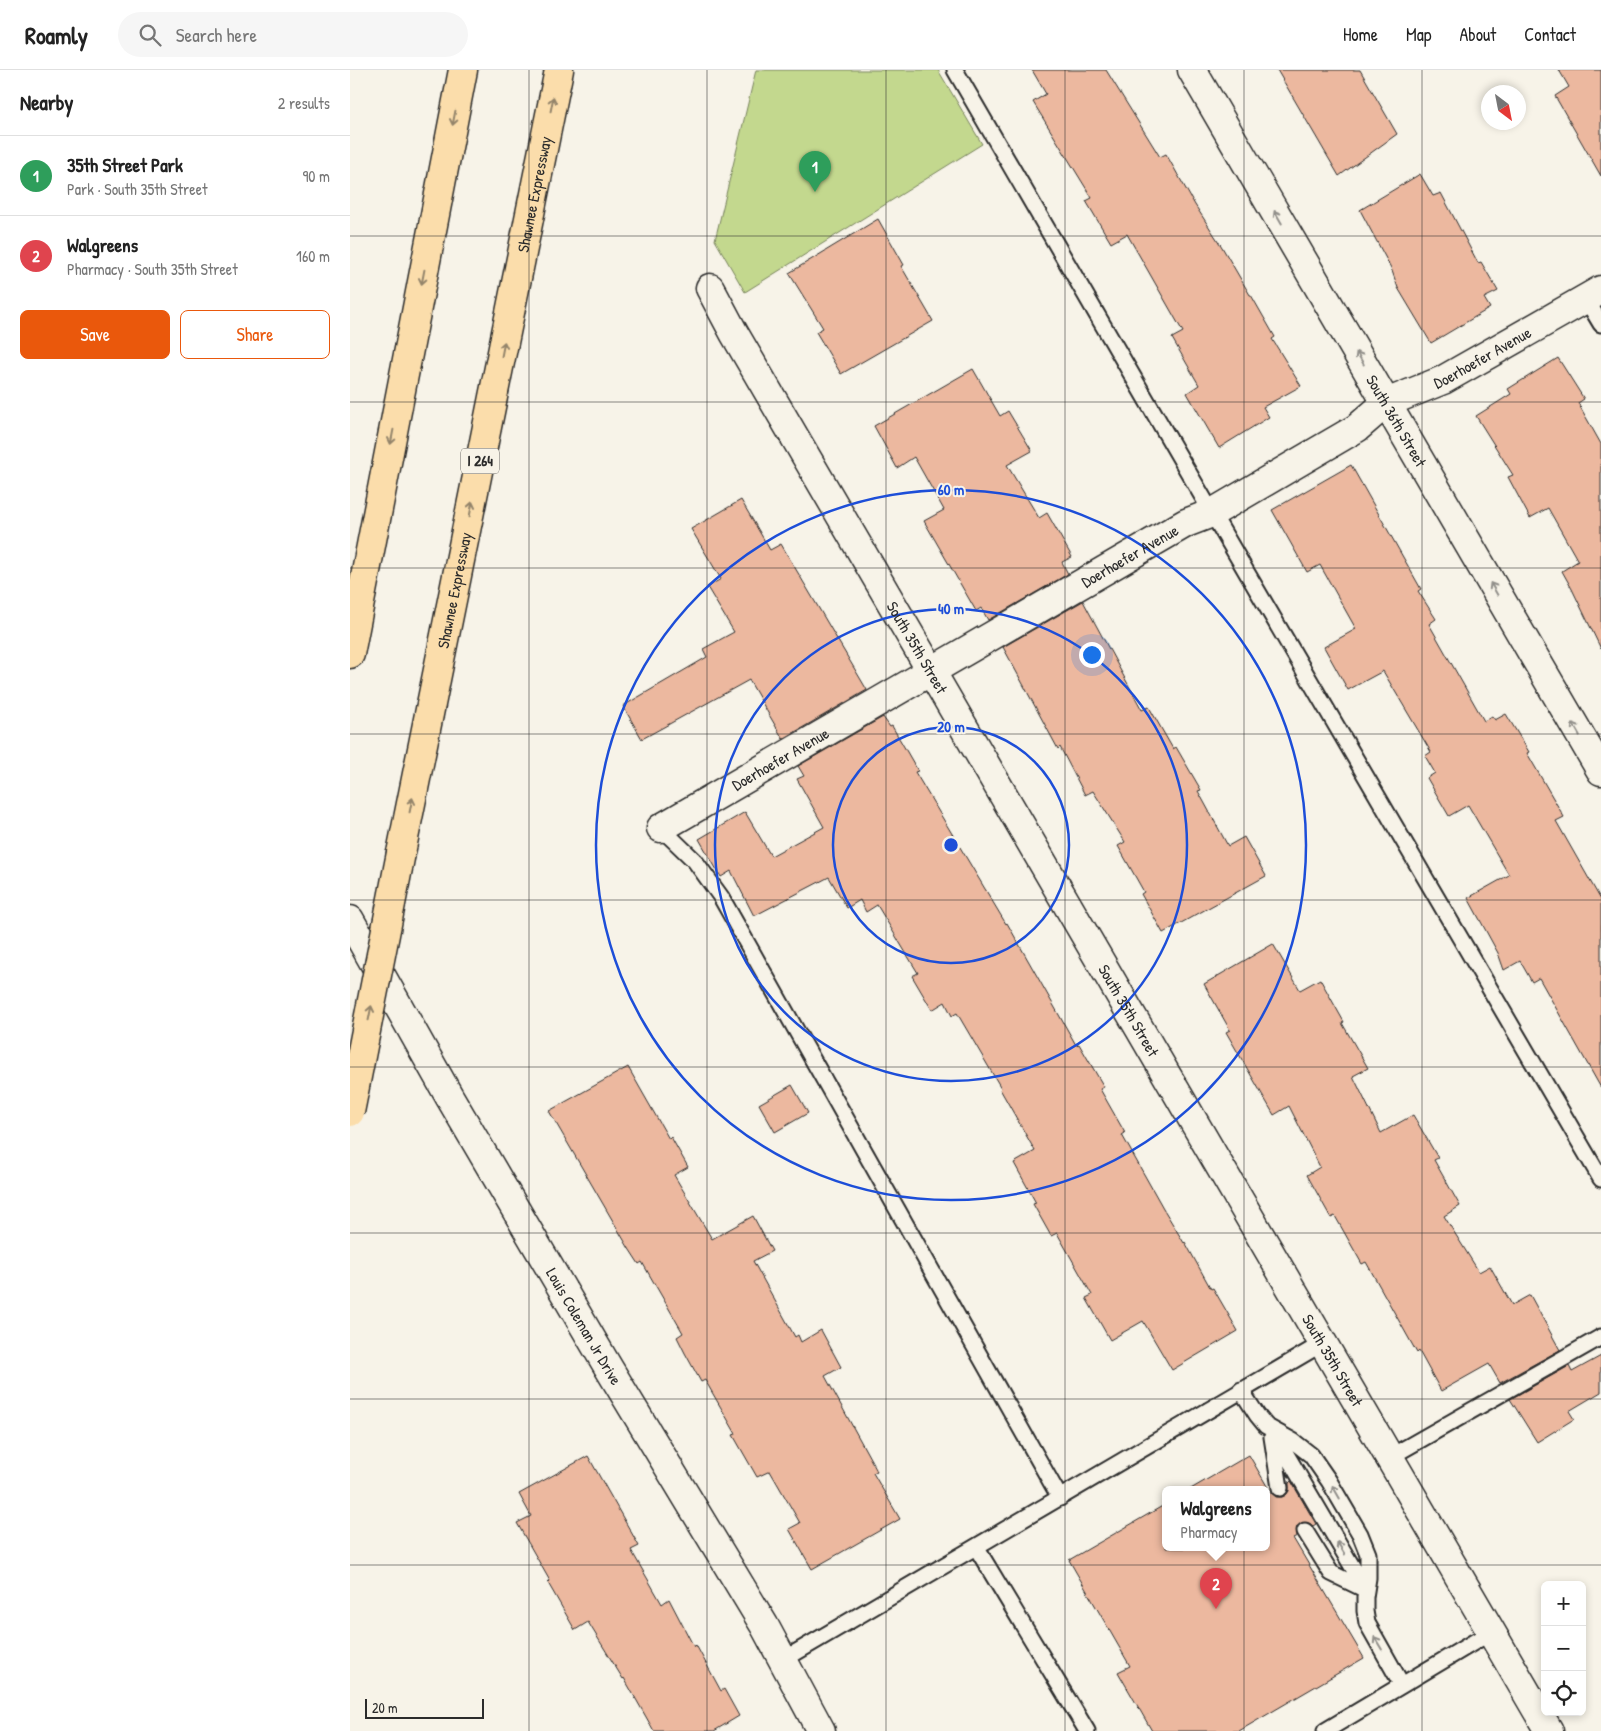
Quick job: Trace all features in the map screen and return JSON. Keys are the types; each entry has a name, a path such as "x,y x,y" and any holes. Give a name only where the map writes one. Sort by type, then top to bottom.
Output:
{"highway":[{"path":"350,654 463,70"},
{"name":"Shawnee Expressway","path":"350,1112 559,70"}],"street":[{"name":"South 36th Street","path":"1192,70 1601,771"},
{"name":"South 35th Street","path":"710,288 734,333 930,671 1549,1731"},
{"name":"Doerhoefer Avenue","path":"661,828 1186,523 1212,514 1357,428 1386,403 1443,380 1594,295"},
{"name":"Louis Coleman Jr Drive","path":"350,920 454,1104 603,1358 764,1625 821,1731"}],"lane":[{"path":"955,70 1601,1179"},
{"path":"1594,295 1601,324"},
{"path":"661,828 695,861 721,897 1060,1498"},
{"path":"1390,1457 1601,1337"},
{"path":"783,1660 1322,1343"},
{"path":"1241,1390 1257,1415 1271,1429 1366,1590"},
{"path":"1271,1429 1280,1488"},
{"path":"1271,1429 1311,1455 1330,1481 1360,1534 1368,1554 1369,1565 1365,1611 1367,1623 1402,1685"},
{"path":"1305,1531 1331,1573 1366,1590"},
{"path":"976,1547 1087,1731"},
{"path":"1325,1731 1492,1632"}],"green space":[{"path":"756,70 938,70 982,144 745,292 715,240"}],"building":[{"path":"1032,70 1106,70 1160,157 1166,154 1251,295 1275,337 1272,339 1301,386 1263,407 1269,417 1219,448 1187,393 1199,385 1172,338 1183,332 1127,234 1111,243 1086,201 1092,198 1033,102 1046,94"},
{"path":"1277,70 1360,70 1397,134 1339,176"},
{"path":"1559,70 1601,70 1601,176 1555,96 1569,87"},
{"path":"1420,174 1433,196 1441,193 1478,263 1481,262 1498,291 1484,298 1490,308 1431,343 1398,288 1391,268 1360,210"},
{"path":"878,219 904,265 901,266 933,321 841,374 816,332 823,328 789,273"},
{"path":"1558,358 1584,399 1578,403 1601,444 1601,649 1562,571 1578,561 1548,508 1530,518 1508,477 1513,475 1476,416 1511,394 1508,389"},
{"path":"973,369 1000,416 1008,411 1032,451 1007,465 1039,518 1047,513 1072,557 1062,562 1068,574 988,620 981,608 976,611 924,521 944,510 914,457 897,468 874,426"},
{"path":"1351,465 1421,589 1418,591 1436,619 1429,624 1484,721 1492,716 1495,720 1506,714 1564,817 1556,821 1601,900 1601,1088 1539,978 1532,982 1520,961 1504,970 1498,953 1468,898 1509,875 1468,805 1449,816 1427,778 1435,773 1425,756 1431,752 1383,671 1348,690 1324,647 1356,629 1320,565 1307,572 1272,510"},
{"path":"741,500 770,550 781,544 867,690 783,739 749,680 642,739 623,706 707,657 703,649 734,632 707,587 721,579 691,529"},
{"path":"1083,601 1142,710 1149,707 1173,749 1176,747 1201,790 1198,791 1228,846 1244,837 1266,876 1163,933 1141,894 1144,892 1118,846 1125,842 1093,791 1085,795 1003,647"},
{"path":"883,717 890,727 892,726 918,771 915,772 1007,923 1076,1045 1079,1044 1104,1087 1100,1089 1125,1133 1122,1135 1163,1208 1238,1331 1172,1370 1143,1321 1110,1340 1086,1298 1092,1295 1057,1233 1051,1236 1033,1204 1036,1203 1014,1163 1035,1151 957,1013 952,1016 945,1002 932,1010 912,976 918,973 877,905 866,912 860,900 847,908 829,877 754,916 731,871 721,877 699,839 745,812 771,856 824,827 797,779 804,776 798,766"},
{"path":"1273,944 1300,990 1320,979 1344,1022 1342,1023 1368,1068 1353,1076 1381,1133 1413,1115 1438,1158 1434,1160 1460,1206 1444,1216 1479,1272 1490,1266 1512,1305 1530,1295 1560,1350 1500,1383 1489,1364 1441,1391 1419,1351 1417,1353 1366,1262 1362,1264 1335,1216 1331,1218 1307,1175 1320,1167 1289,1106 1274,1115 1226,1032 1230,1030 1204,984"},
{"path":"628,1067 669,1139 671,1137 688,1167 674,1175 712,1239 753,1216 772,1251 753,1261 795,1337 798,1335 801,1342 821,1330 841,1367 825,1376 877,1471 873,1473 900,1519 812,1569 789,1529 800,1523 770,1471 757,1477 733,1435 736,1434 705,1380 701,1382 685,1353 677,1337 683,1333 642,1262 639,1264 628,1247 549,1111"},
{"path":"792,1085 808,1113 775,1132 759,1104"},
{"path":"1601,1356 1601,1392 1569,1411 1574,1419 1537,1442 1510,1399 1569,1366 1572,1372"},
{"path":"1249,1455 1267,1486 1196,1486"},
{"path":"588,1456 639,1546 631,1550 662,1604 669,1599 694,1647 696,1645 721,1691 724,1689 739,1716 714,1731 654,1731 624,1678 588,1622 575,1630 517,1523 531,1516 519,1494"},
{"path":"1291,1481 1316,1524 1313,1526 1309,1523 1301,1523 1297,1527 1297,1536 1293,1538 1364,1658 1239,1731 1152,1731 1118,1672 1130,1666 1069,1560 1162,1506 1162,1551 1270,1551 1270,1491 1276,1497 1282,1497 1289,1491 1289,1483"}],"place":[{"name":"35th Street Park","path":"815,192"},
{"name":"Walgreens","path":"1216,1609"}]}
